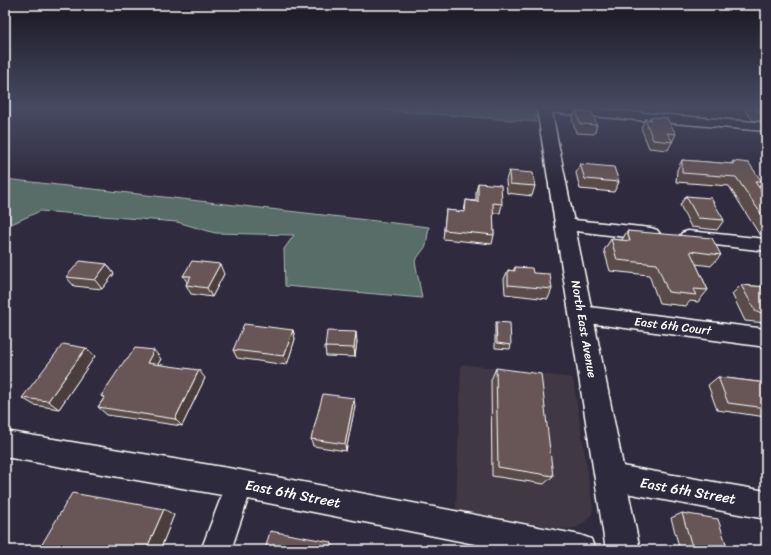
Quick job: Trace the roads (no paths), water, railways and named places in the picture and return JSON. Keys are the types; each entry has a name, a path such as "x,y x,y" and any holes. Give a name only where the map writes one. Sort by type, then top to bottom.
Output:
{"main road":[{"name":"North East Avenue","path":"549,134 624,550"}],"street":[{"path":"565,225 766,245"},
{"name":"East 6th Court","path":"581,314 766,338"},
{"name":"East 6th Street","path":"5,444 240,484 580,550"},
{"name":"East 6th Street","path":"610,478 766,505"},
{"path":"216,550 240,484"}]}
